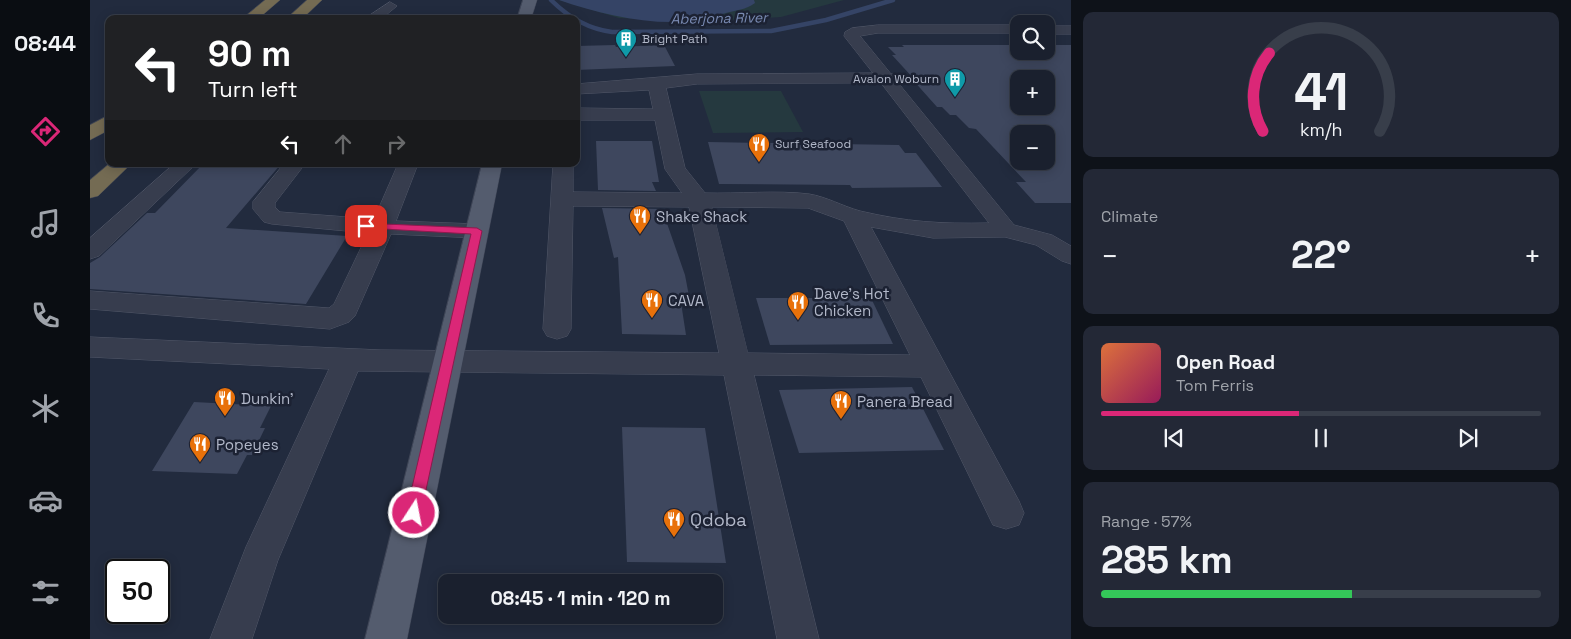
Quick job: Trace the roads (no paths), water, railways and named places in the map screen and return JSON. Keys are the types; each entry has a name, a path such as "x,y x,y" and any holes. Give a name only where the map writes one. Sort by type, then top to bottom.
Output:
{"highway":[{"path":"253,15 273,0"},
{"path":"298,15 315,0"},
{"path":"90,134 105,124"},
{"path":"90,184 111,167"},
{"path":"90,191 118,167"}],"main road":[{"path":"525,15 530,0"},
{"path":"386,639 491,167"}],"lane":[{"path":"377,15 390,6"},
{"path":"1006,230 888,78 852,36 852,32 878,29 1010,29"},
{"path":"1055,30 1071,30"},
{"path":"580,89 656,84 697,79 888,78"},
{"path":"656,84 675,168 699,200 798,639"},
{"path":"580,114 662,115"},
{"path":"90,251 183,167"},
{"path":"293,167 264,202 264,209 268,214 282,219 382,227 477,231"},
{"path":"90,300 330,318 339,315 345,309 377,242 407,167"},
{"path":"557,329 563,167"},
{"path":"562,199 808,201 822,204 837,212 854,217 932,231 1006,230 1044,240 1071,256"},
{"path":"854,217 1006,513"},
{"path":"90,347 348,360 931,366"},
{"path":"231,639 259,560 348,360"}],"water":[{"path":"559,0 754,0 755,3 745,8 710,18 670,22 632,19 595,11"}],"waterway":[{"name":"Aberjona River","path":"551,0 569,15"},
{"name":"Aberjona River","path":"580,22 612,32 771,31 826,20 893,0"}],"place":[{"name":"Bright Path","path":"626,58"},
{"name":"Avalon Woburn","path":"955,98"},
{"name":"Surf Seafood","path":"759,163"},
{"name":"Shake Shack","path":"640,235"},
{"name":"CAVA","path":"652,319"},
{"name":"Dave's Hot Chicken","path":"798,321"},
{"name":"Dunkin'","path":"225,417"},
{"name":"Panera Bread","path":"841,420"},
{"name":"Popeyes","path":"200,463"},
{"name":"Qdoba","path":"674,538"}]}
